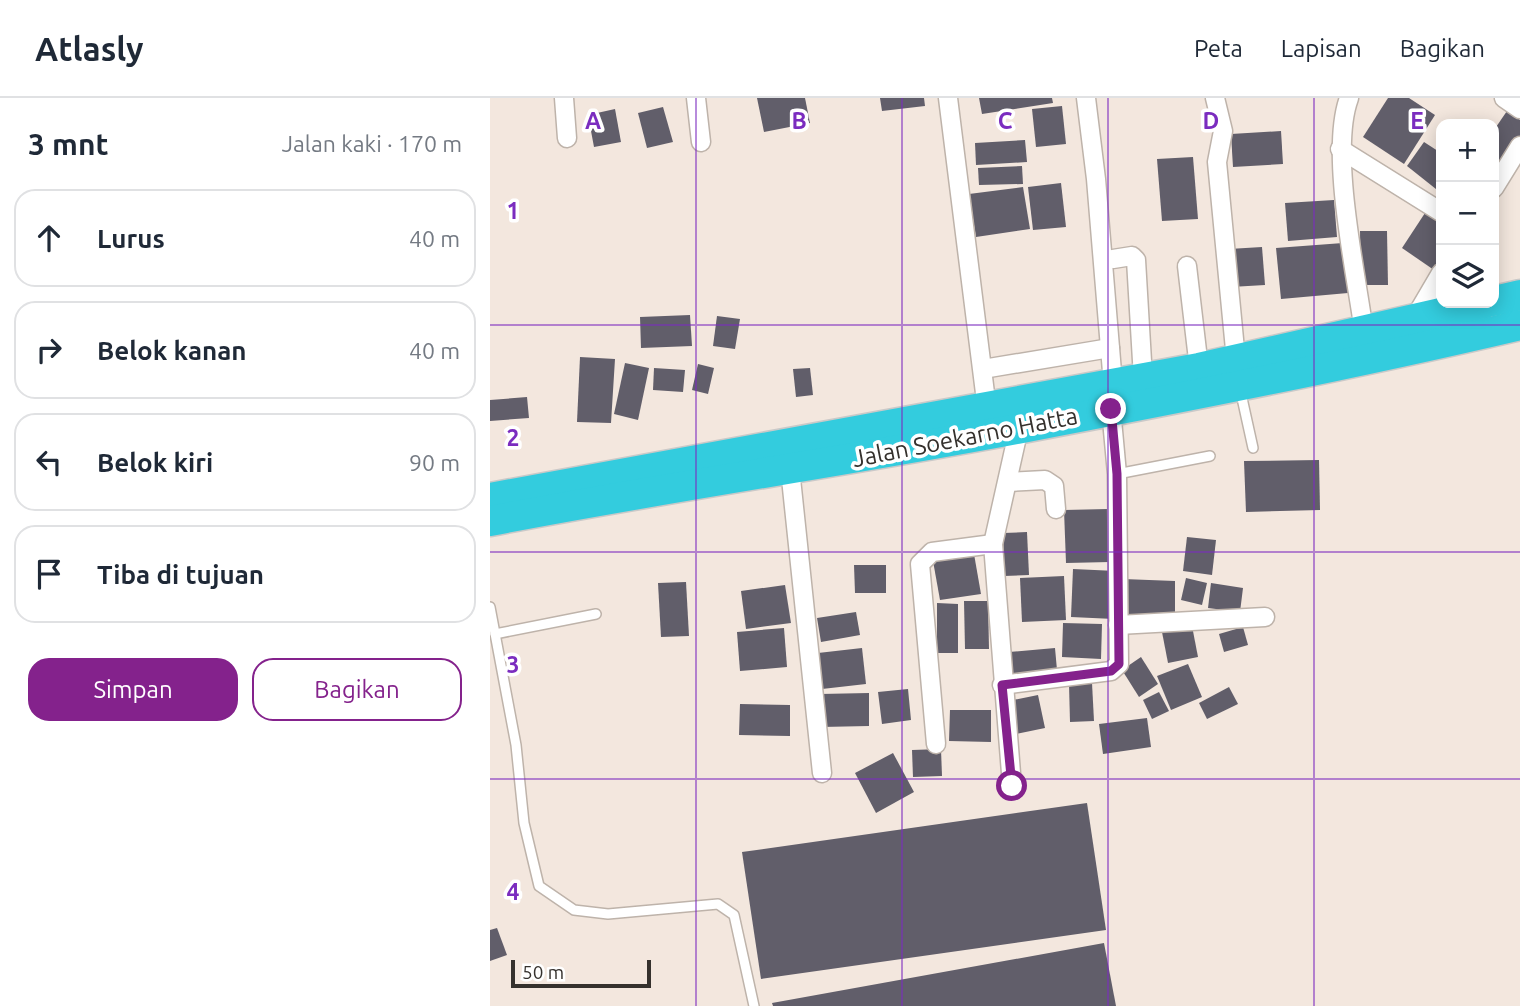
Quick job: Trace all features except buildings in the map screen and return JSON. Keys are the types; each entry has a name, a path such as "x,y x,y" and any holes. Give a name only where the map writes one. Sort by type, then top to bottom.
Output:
{"highway":[{"path":"1499,300 1520,295"},
{"name":"Jalan Soekarno Hatta","path":"636,482 790,468 1018,428 1112,396 1143,378 1199,368 1238,372 1364,332 1463,308"},
{"name":"Jalan Soekarno Hatta","path":"490,521 568,495 987,409 1112,396 1238,372 1394,355 1520,325"},
{"name":"Jalan Soekarno Hatta","path":"512,494 568,495"}],"street":[{"path":"564,98 567,138"},
{"path":"696,98 701,142"},
{"path":"948,98 987,409"},
{"path":"1002,685 1111,671 1119,664 1117,474 1110,348 1096,179 1086,98"},
{"path":"1215,98 1223,131 1217,162 1238,372"},
{"path":"1349,98 1340,149 1364,332"},
{"path":"1504,98 1520,109"},
{"path":"1498,182 1520,146"},
{"path":"1340,149 1436,209"},
{"path":"1113,259 1132,256 1136,260 1143,378"},
{"path":"1187,266 1199,368"},
{"path":"1414,319 1436,282"},
{"path":"983,369 1110,348"},
{"path":"1012,786 993,544 1018,428"},
{"path":"790,468 822,773"},
{"path":"1008,482 1045,480 1054,486 1056,509"},
{"path":"936,744 920,564 932,552 993,544"},
{"path":"1118,625 1265,617"}],"lane":[{"path":"1238,372 1253,448"},
{"path":"1117,474 1210,456"},
{"path":"490,607 516,745 524,823 539,887 574,910 608,914 718,904 727,908 734,915 754,1006"},
{"path":"495,634 596,614"}],"route":[{"path":"1012,786 1002,685 1111,671 1119,664 1117,474 1111,409"}]}
